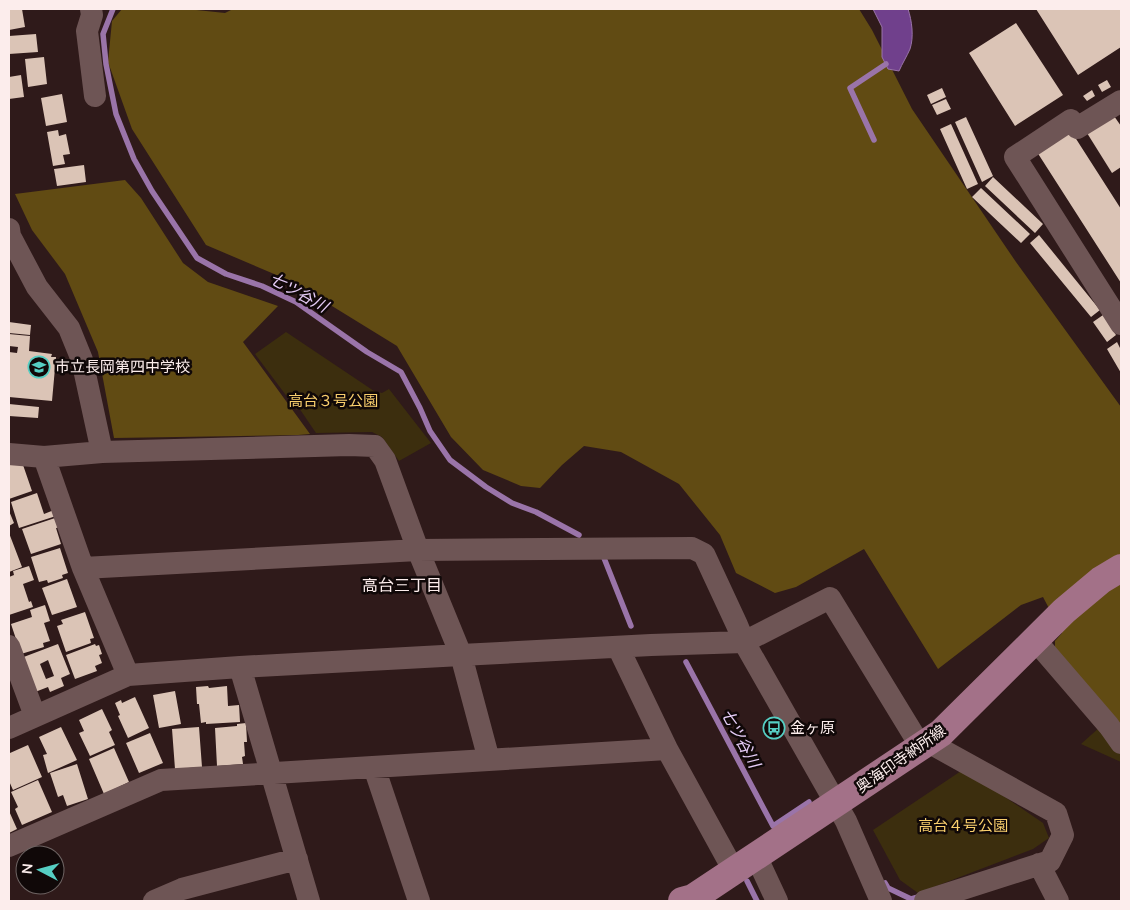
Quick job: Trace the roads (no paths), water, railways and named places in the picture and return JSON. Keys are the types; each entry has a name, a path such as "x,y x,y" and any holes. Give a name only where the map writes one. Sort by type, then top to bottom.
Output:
{"main road":[{"name":"奥海印寺納所線","path":"690,900 941,733 1064,612 1101,580 1121,568"}],"street":[{"path":"91,9 92,15 87,31 94,96"},
{"path":"1121,101 1077,128 1071,120 1015,156 1121,324"},
{"path":"9,229 10,236 37,287 69,328 82,360 102,452"},
{"path":"9,454 44,457 102,452 349,445 375,446 385,460 418,550 461,655 489,760"},
{"path":"44,457 83,568 128,675"},
{"path":"83,568 418,550 692,548 704,554 738,625 744,642 846,821 881,901"},
{"path":"9,728 128,675 240,666 744,642 830,598 925,744 1056,813 1063,835 1050,861 962,896 925,901"},
{"path":"1035,640 1109,726 1121,743"},
{"path":"9,646 34,716"},
{"path":"618,647 668,749 745,864 777,901"},
{"path":"240,666 309,901"},
{"path":"9,846 161,780 668,749"},
{"path":"374,767 419,901"},
{"path":"154,901 181,895 297,859"},
{"path":"1039,864 1058,901"}],"waterway":[{"name":"七ツ谷川","path":"113,9 103,34 106,64 116,114 134,159 152,191 197,258 226,274 262,286 296,302 367,352 401,372 430,431 450,460 486,487 512,503 536,512 579,535"},
{"path":"874,140 850,88 886,64"},
{"name":"七ツ谷川","path":"604,558 631,626"},
{"name":"七ツ谷川","path":"686,662 773,826 809,802"},
{"path":"747,881 757,901"},
{"path":"885,883 888,888 911,899 922,896"}],"place":[{"name":"市立長岡第四中学校","path":"39,367"},
{"name":"金ヶ原","path":"774,728"}],"district":[{"name":"高台三丁目","path":"402,585"}],"park label":[{"name":"高台３号公園","path":"333,401"},
{"name":"高台４号公園","path":"963,826"}]}
